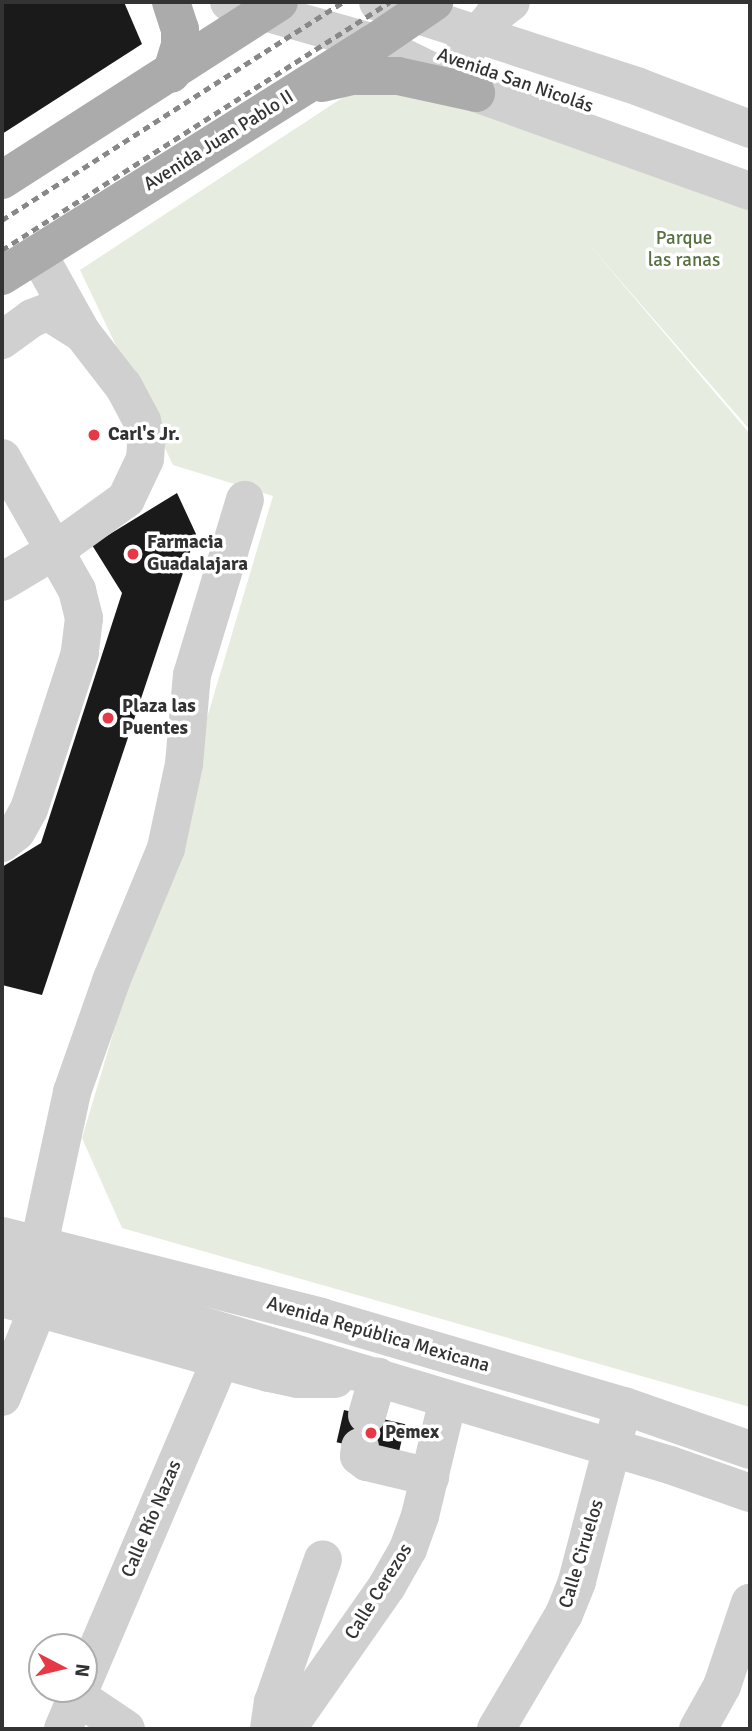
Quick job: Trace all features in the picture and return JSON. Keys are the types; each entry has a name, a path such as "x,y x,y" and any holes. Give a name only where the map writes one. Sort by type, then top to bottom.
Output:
{"main road":[{"path":"170,2 180,29 180,45 171,74"},
{"name":"Avenida Juan Pablo II","path":"2,276 306,87 434,2"},
{"path":"2,180 171,74 263,4"},
{"path":"306,87 372,75 462,86"}],"street":[{"path":"374,43 380,2"},
{"name":"Avenida San Nicolás","path":"380,2 639,87 750,129"},
{"path":"458,2 502,8 750,101"},
{"path":"263,4 374,43 462,86 750,191"},
{"name":"Avenida San Nicolás","path":"263,4 750,163"},
{"path":"462,86 502,8"},
{"path":"2,582 54,551 126,499 145,459 146,443 142,421 123,386 82,333 38,254"},
{"path":"2,340 32,318 48,312 82,333"},
{"path":"2,458 82,604 84,634 29,809 16,832 2,843"},
{"path":"39,1245 72,1092 111,981 166,848 184,764 192,675 245,500"},
{"name":"Avenida República Mexicana","path":"2,1236 321,1317 624,1406 750,1450"},
{"name":"Avenida República Mexicana","path":"2,1266 612,1448 750,1493"},
{"name":"Avenida República Mexicana","path":"2,1298 297,1379 370,1375"},
{"path":"2,1397 38,1308"},
{"name":"Calle Río Nazas","path":"98,1647 221,1359"},
{"path":"370,1375 359,1456 366,1462 430,1477"},
{"name":"Calle Cerezos","path":"287,1729 387,1586 408,1549 430,1477 448,1399"},
{"name":"Calle Ciruelos","path":"496,1729 564,1614 577,1581 624,1406"},
{"path":"269,1729 274,1702 323,1559"},
{"path":"698,1729 722,1686 750,1603"},
{"path":"83,1703 126,1729"}],"green space":[{"name":"Parque las ranas","path":"449,79 750,202 750,430 586,241 750,434 750,1407 122,1228 82,1138 273,496 173,465 80,270 365,83"}],"building":[{"path":"2,2 124,2 142,44 2,134"},
{"name":"Plaza las Puentes","path":"177,493 196,534 42,995 2,985 2,867 41,843 122,593 92,545"},
{"name":"Pemex","path":"344,1410 405,1424 398,1456 337,1442"}],"railway":[{"path":"2,220 343,2"},
{"path":"2,250 390,2"}],"place":[{"name":"Carl's Jr.","path":"94,435"},
{"name":"Farmacia Guadalajara","path":"133,554"},
{"name":"Plaza las Puentes","path":"108,718"},
{"name":"Pemex","path":"371,1433"}]}
